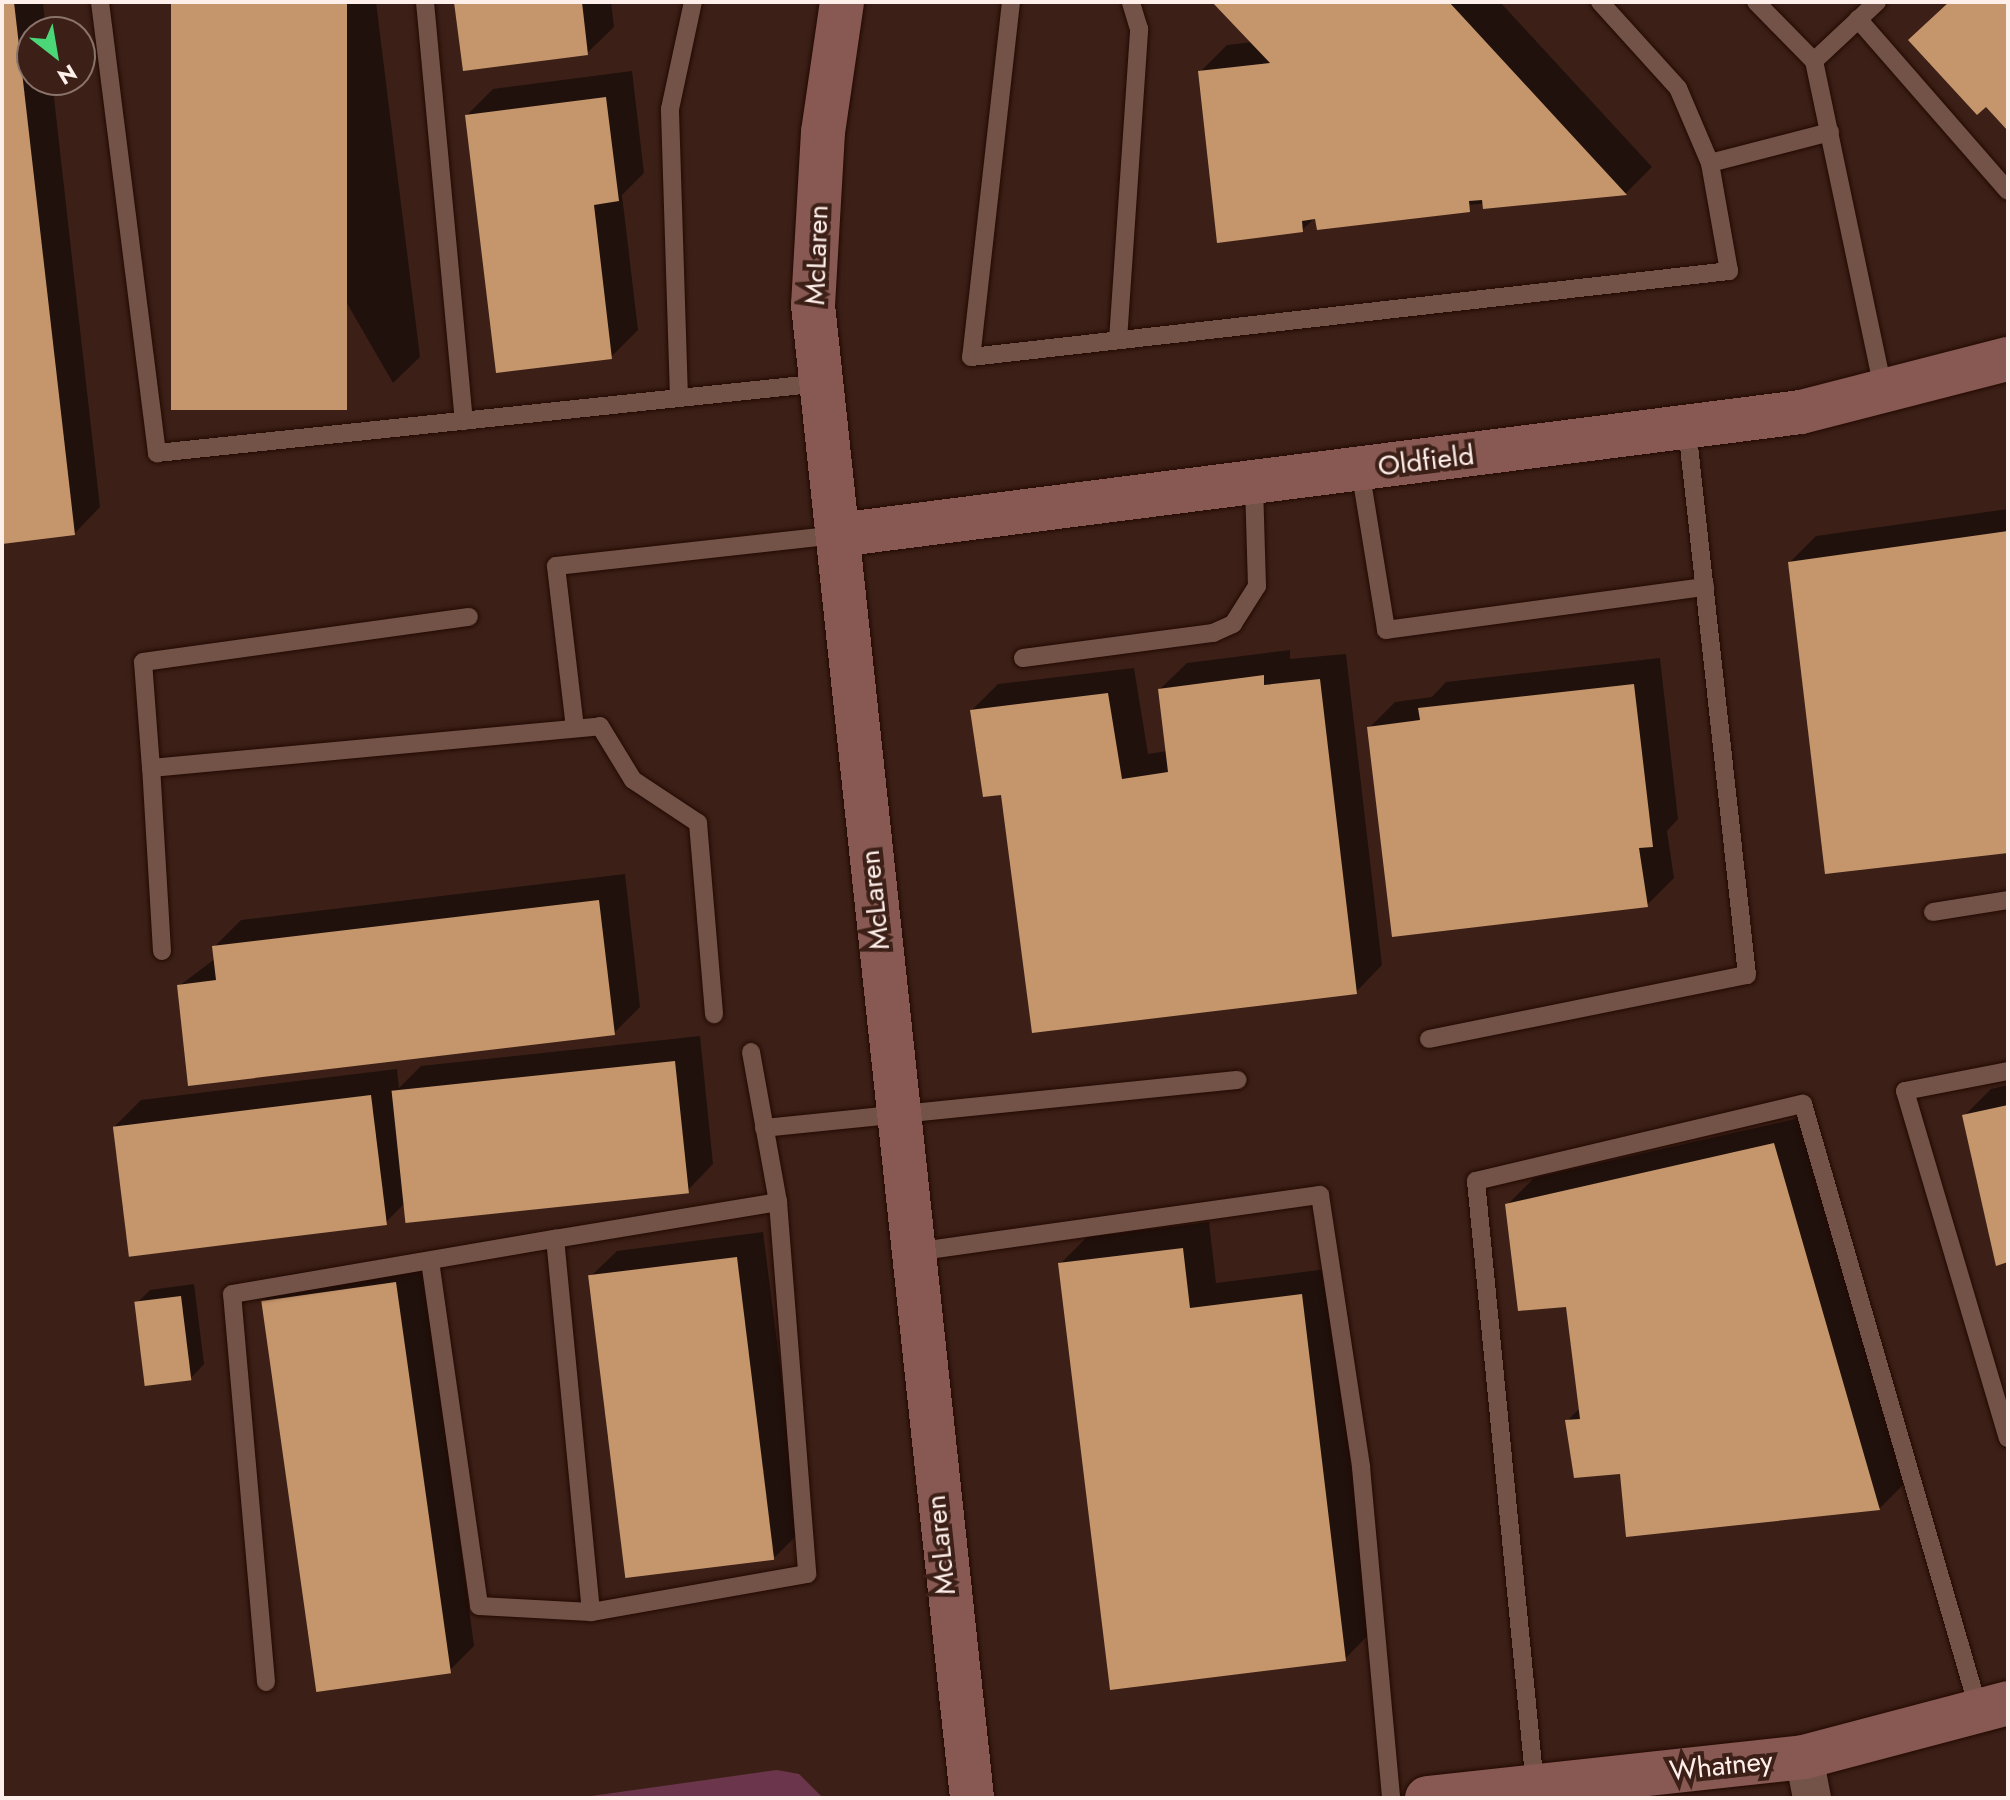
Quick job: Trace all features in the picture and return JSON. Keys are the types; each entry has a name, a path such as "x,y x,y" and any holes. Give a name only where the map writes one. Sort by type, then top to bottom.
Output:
{"street":[{"name":"McLaren","path":"842,2 822,147 813,305 911,1252 972,1798"},
{"name":"Oldfield","path":"838,535 1687,428 1884,392 2002,366"},
{"name":"Whatney","path":"1427,1798 1535,1786 1808,1777 1993,1707"}],"lane":[{"path":"100,2 157,453 822,383"},
{"path":"425,2 464,421"},
{"path":"679,398 670,109 693,2"},
{"path":"1011,2 971,357 1729,271 1710,163 1678,88 1600,2"},
{"path":"1118,340 1139,29 1131,2"},
{"path":"1756,2 1814,61 1884,392"},
{"path":"1814,61 1877,2"},
{"path":"1858,19 2008,191"},
{"path":"1710,163 1830,132"},
{"path":"1429,1039 1747,975 1687,428"},
{"path":"1360,469 1386,630 1705,587"},
{"path":"1023,658 1213,633 1233,624 1257,586 1254,483"},
{"path":"575,728 556,566 838,535"},
{"path":"162,951 143,662 469,617"},
{"path":"151,768 600,726 633,780 698,823 714,1014"},
{"path":"1933,912 2008,900"},
{"path":"430,1261 479,1606 591,1612 807,1574 778,1202 751,1052"},
{"path":"2008,1071 1905,1091 2008,1438"},
{"path":"764,1128 1238,1080"},
{"path":"1535,1786 1476,1181 1803,1104 1993,1707"},
{"path":"911,1252 1320,1195 1361,1467 1391,1798"},
{"path":"266,1682 232,1294 778,1202"},
{"path":"555,1239 591,1612"}],"shaded area":[{"path":"777,1770 799,1774 823,1798 577,1798"}],"building":[{"path":"2,2 14,2 16,96 25,96 75,535 2,544"},
{"path":"171,2 347,2 347,410 171,410"},
{"path":"454,2 582,2 588,55 463,71"},
{"path":"1212,2 1449,2 1627,195 1483,209 1482,200 1469,201 1470,212 1317,230 1315,219 1302,221 1303,232 1217,243 1198,71 1270,63"},
{"path":"1949,2 2008,2 2008,131 1986,107 1977,115 1908,40"},
{"path":"606,97 619,201 594,205 612,359 496,373 465,115"},
{"path":"2008,531 2008,853 1825,874 1788,562"},
{"path":"1264,675 1264,685 1320,679 1357,994 1032,1033 1001,795 983,797 970,710 1108,693 1122,779 1168,772 1158,689"},
{"path":"1634,684 1653,847 1639,848 1648,907 1392,937 1367,727 1420,720 1418,708"},
{"path":"599,900 615,1035 188,1086 177,985 216,980 212,946"},
{"path":"675,1061 689,1193 405,1223 392,1091"},
{"path":"371,1095 387,1225 129,1257 113,1127"},
{"path":"2008,1105 2008,1262 1996,1266 1962,1115"},
{"path":"1774,1143 1880,1510 1626,1537 1620,1474 1574,1478 1565,1420 1580,1419 1566,1307 1518,1311 1505,1204"},
{"path":"1183,1248 1190,1308 1302,1294 1346,1661 1110,1690 1058,1263"},
{"path":"737,1257 774,1560 625,1578 588,1275"},
{"path":"396,1282 451,1673 316,1692 261,1301"},
{"path":"181,1296 191,1380 145,1386 134,1302"}]}
